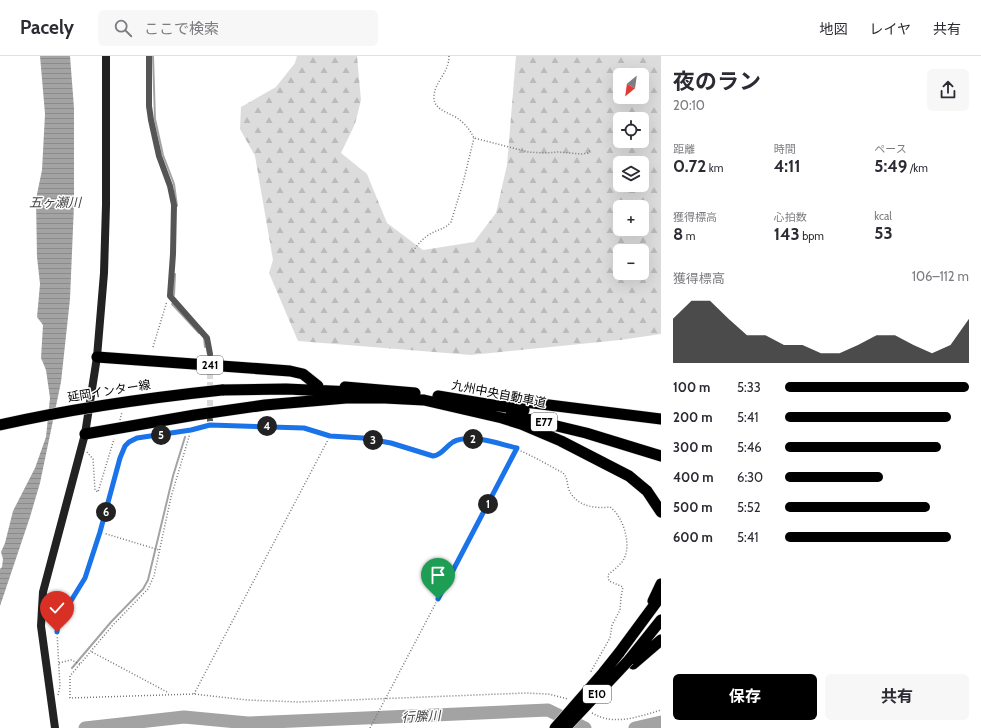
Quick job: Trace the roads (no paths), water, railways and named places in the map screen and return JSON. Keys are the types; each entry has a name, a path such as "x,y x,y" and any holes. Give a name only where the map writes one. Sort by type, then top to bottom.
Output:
{"highway":[{"name":"241","path":"97,357 290,370 303,374 318,386"},
{"name":"延岡インター線","path":"0,425 41,415 103,404 260,387 318,386 386,389 424,397"},
{"name":"延岡インター線","path":"222,390 318,390 424,397"},
{"path":"424,397 521,424 561,441 629,476 647,491 661,512"},
{"path":"85,434 195,415 346,398 424,397 498,399 661,419"},
{"name":"九州中央自動車道","path":"424,397 479,402 532,412 588,426 661,449"},
{"name":"九州中央自動車道","path":"424,397 531,419 586,433 661,457"},
{"path":"555,728 619,653 650,606 661,584"},
{"path":"630,637 661,596"},
{"name":"E10","path":"631,662 661,620"},
{"name":"E10","path":"564,728 631,662 661,624"},
{"path":"570,728 631,662 661,640"}],"street":[{"path":"54,728 41,626 43,592 85,434 97,357 104,273 106,205 106,56"},
{"path":"149,56 149,106 151,120 159,156 170,186 174,204 170,296 207,338 210,354"}],"water":[{"name":"五ヶ瀬川","path":"40,56 70,56 74,108 74,205 70,299 61,382 40,483 0,606 0,569 2,567 3,559 1,552 5,543 13,511 35,468 46,437 50,398 46,370 41,358 43,325 37,317 40,284 37,257 36,199 42,170 45,114"}],"waterway":[{"path":"153,56 155,119 163,155 174,184 177,206"},
{"path":"174,295 175,274"},
{"path":"172,304 199,333"},
{"path":"204,338 205,347"},
{"path":"72,668 111,622 143,589 148,580 173,476 185,437"},
{"name":"行縢川","path":"85,728 184,717 248,723 548,710 585,728"},
{"name":"行縢川","path":"635,728 661,722"}],"tunnel":[{"path":"210,354 210,415"}]}
